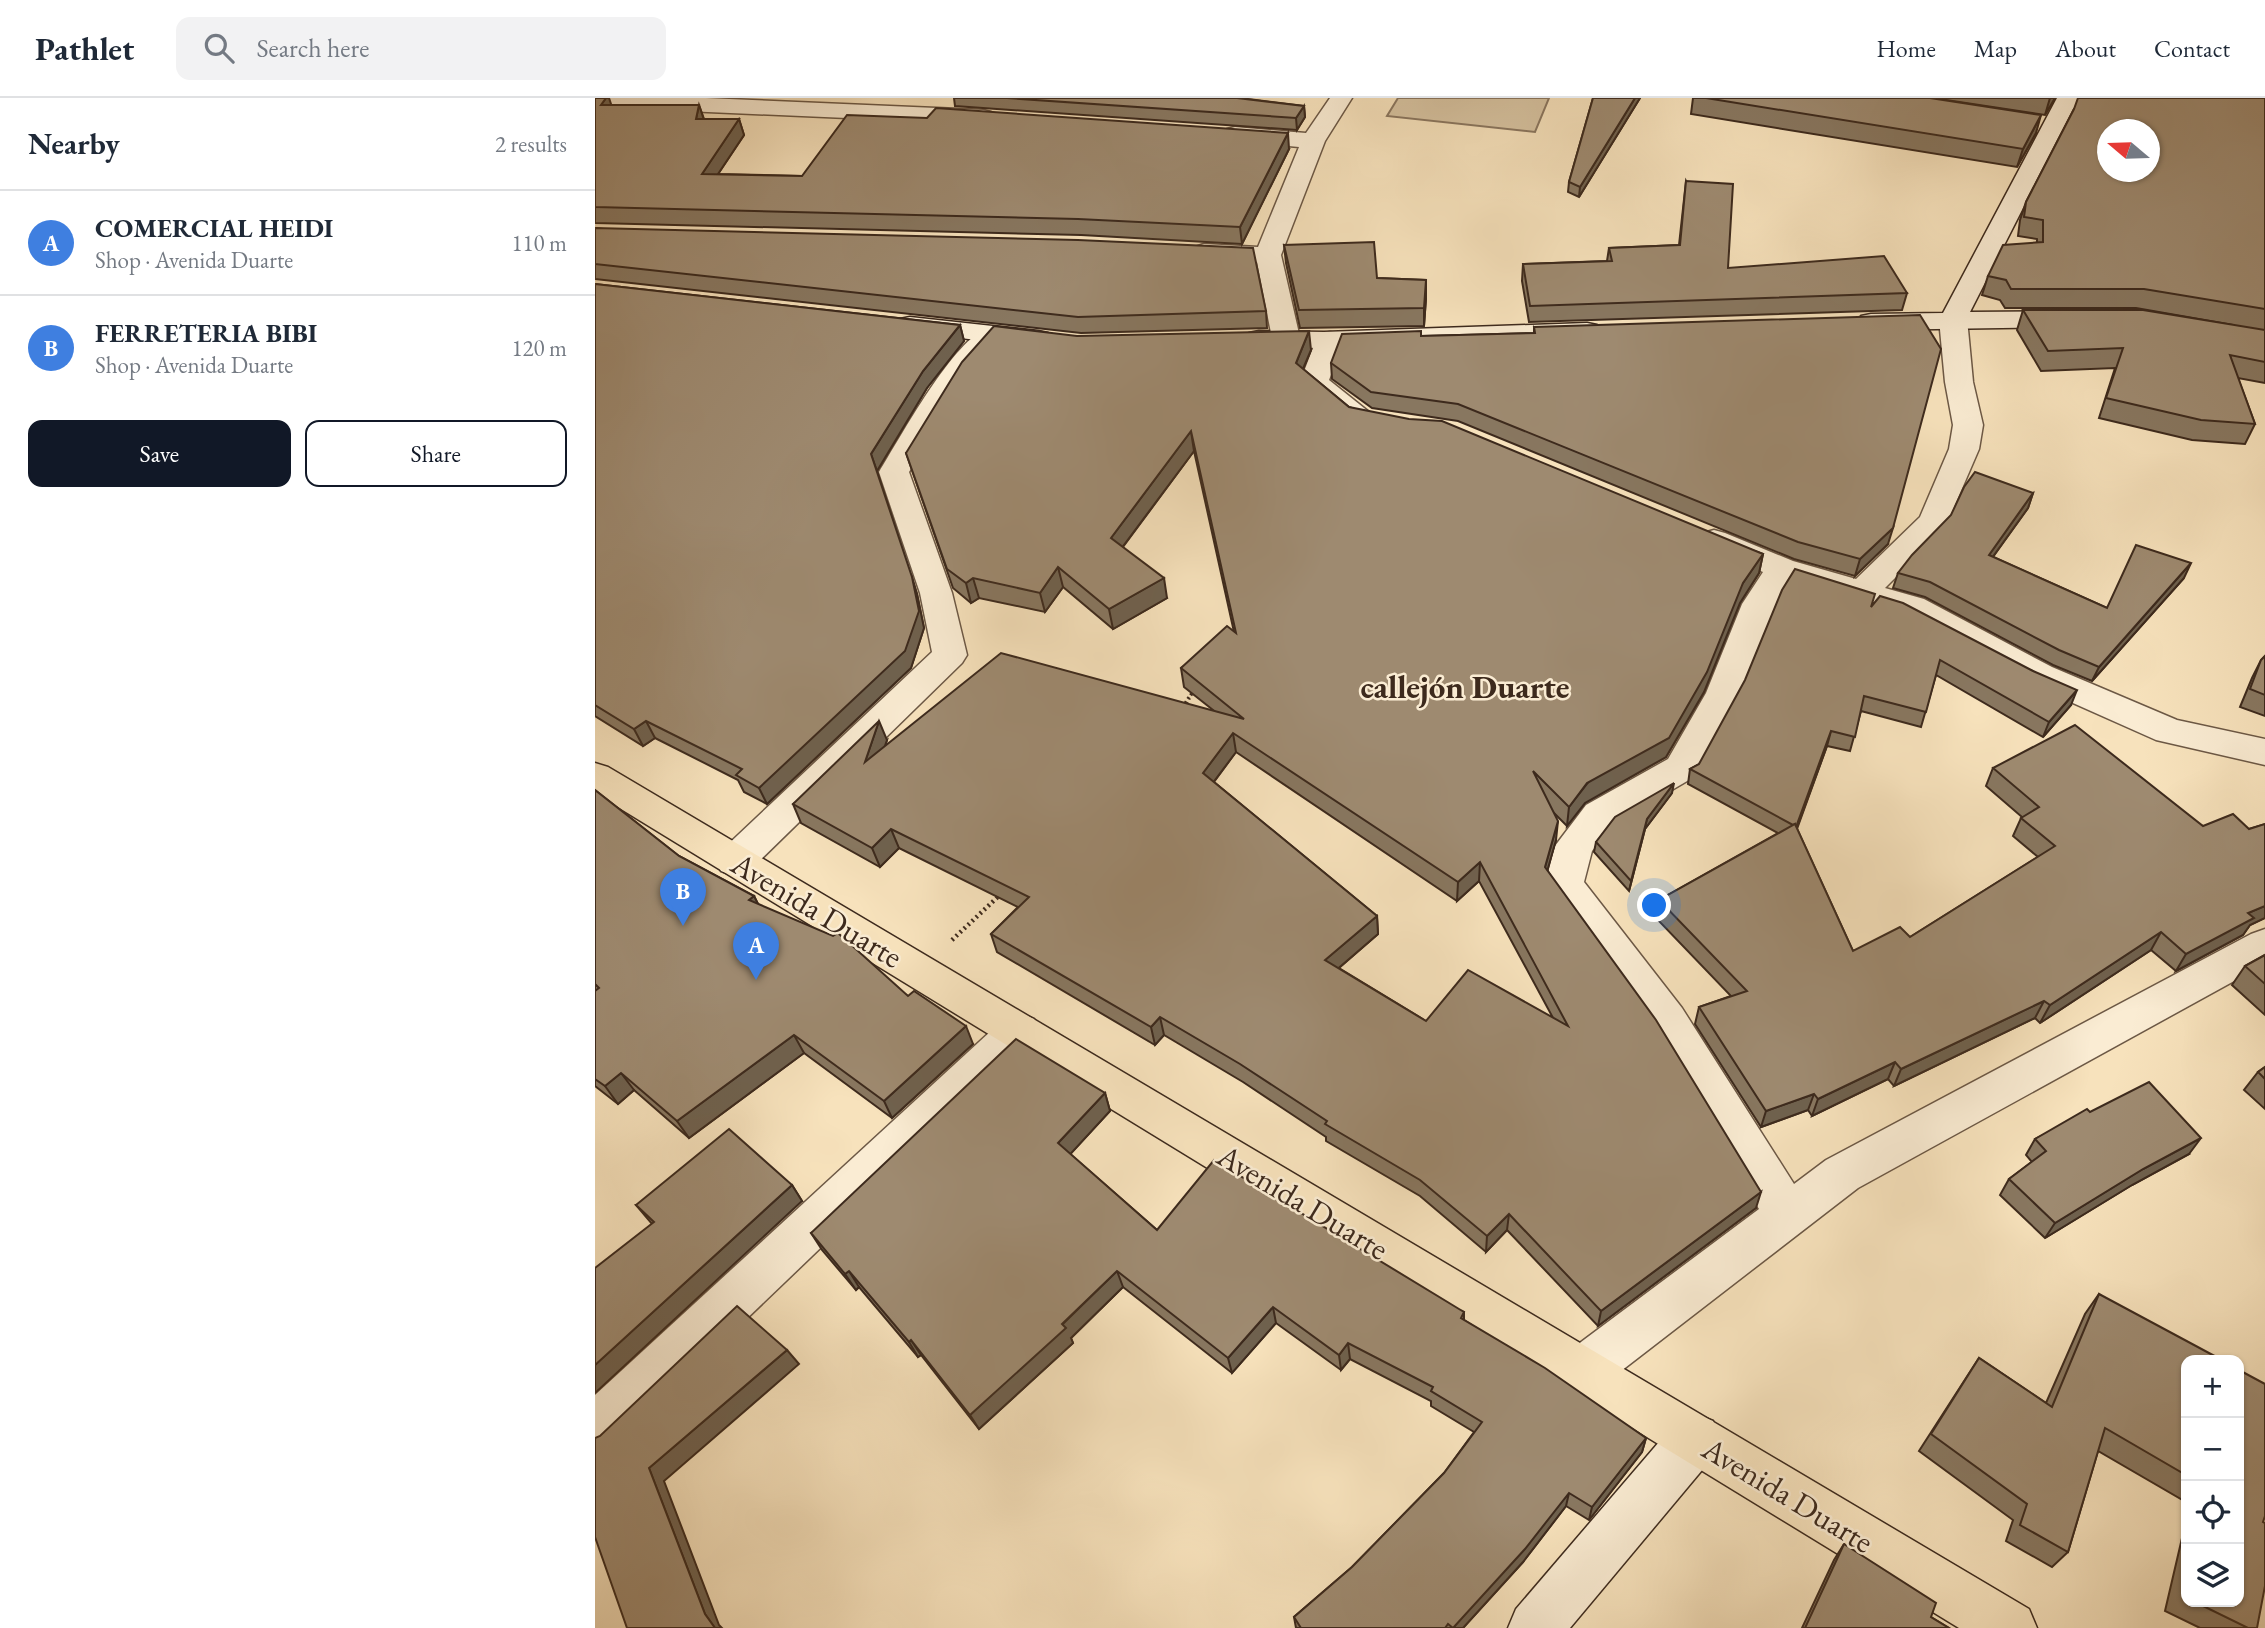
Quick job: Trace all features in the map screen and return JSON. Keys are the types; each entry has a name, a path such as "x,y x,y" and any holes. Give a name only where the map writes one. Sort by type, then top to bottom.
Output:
{"main road":[{"name":"Avenida Duarte","path":"595,776 2010,1628"}],"street":[{"path":"1286,338 1268,255 1313,141 1341,98"},
{"path":"1861,592 1934,521 1964,449 1968,425 1959,382 1953,319 2068,98"},
{"path":"595,100 1003,118"},
{"path":"2028,122 2054,126"},
{"path":"1207,132 1313,141"},
{"path":"1174,251 1268,255"},
{"path":"1842,323 1953,319 2097,319"},
{"path":"882,321 1069,343"},
{"path":"1231,340 1330,340 1607,330"},
{"path":"735,860 950,655 936,593 894,472 953,376 991,334"},
{"path":"1330,340 1314,382 1362,418 1374,420"},
{"path":"1688,529 1782,568 1912,607 2040,675 2169,730 2265,752"},
{"path":"1782,568 1759,604 1723,693 1681,768 1599,815 1574,846 1564,884 1667,1020 1788,1215"},
{"path":"1582,1371 1842,1174 2265,945"},
{"path":"595,1429 1019,1031"},
{"path":"1535,1628 1695,1439"}],"path":[{"path":"1177,719 1198,685"},
{"path":"918,971 1007,889"}],"shaded area":[{"path":"1398,98 1549,98 1535,132 1387,116"}],"building":[{"path":"595,98 606,98 601,105 699,105 696,119 739,119 702,174 802,176 847,115 927,118 936,108 1288,133 1240,227 1078,219 595,207"},
{"path":"1007,98 1237,98 1304,106 1296,118"},
{"path":"1593,98 1635,98 1580,187 1569,182"},
{"path":"1706,98 1930,98 2041,115 2023,149"},
{"path":"2078,98 2265,98 2265,309 2144,289 2011,289 2006,280 1988,276 2003,245 2043,242 2043,220 2024,217 2026,202"},
{"path":"1686,181 1733,184 1728,268 1884,256 1907,293 1530,306 1523,264 1612,261 1609,248 1680,245"},
{"path":"595,228 1078,240 1253,248 1266,311 1078,317 595,264"},
{"path":"1374,242 1377,278 1426,280 1424,308 1299,310 1284,245"},
{"path":"595,284 960,325 923,371 871,454 912,577 919,611 905,651 759,788 736,775 742,769 646,721 634,729 595,705"},
{"path":"2023,310 2143,310 2265,330 2265,362 2230,355 2255,424 2201,420 2106,398 2123,348 2048,351"},
{"path":"1920,315 1941,349 1893,528 1860,559 1798,542 1458,404 1371,392 1331,363 1342,334 1421,331 1421,336 1535,333 1534,327"},
{"path":"994,326 1077,336 1309,331 1296,363 1349,407 1409,419 1442,421 1763,554 1743,583 1707,672 1669,738 1587,783 1569,807 1533,771 1558,821 1545,867 1656,1020 1761,1192 1601,1311 1509,1214 1487,1236 1420,1180 1325,1124 1327,1121 1240,1064 1160,1017 1151,1027 991,934 1029,897 891,829 872,848 793,804 879,721 865,762 1001,653 1244,719 1181,668 1227,626 1236,633 1191,431 1111,538 1164,578 1109,609 1058,567 1040,593 973,578 966,583 947,569 906,453 962,362","holes":["1233,733 1458,882 1480,862 1568,1026 1468,970 1426,1021 1325,960 1377,916 1203,773"]},
{"path":"1975,472 2033,493 1989,555 2107,608 2136,545 2191,563 2099,667 2059,650 1930,582 1898,573 1951,515 1964,487"},
{"path":"1795,569 1875,594 1871,607 1880,596 1903,603 2033,671 2077,690 2049,722 1940,660 1926,712 1864,696 1855,737 1831,731 1796,827 1795,824 1690,769 1699,764 1745,680 1782,590"},
{"path":"2265,656 2265,695 2250,689"},
{"path":"2075,725 2203,826 2233,814 2249,829 2265,824 2265,906 2248,913 2254,918 2186,954 2161,932 2050,1005 2044,1001 1901,1069 1895,1062 1818,1099 1814,1094 1766,1111 1699,1007 1747,991 1659,900 1795,824 1853,951 1900,927 1910,937 2055,846 2021,818 2039,807 1993,768"},
{"path":"1674,783 1647,819 1631,881 1596,842 1615,817"},
{"path":"595,790 679,856 754,896 749,900 833,936 838,933 908,996 914,991 966,1026 884,1101 794,1035 677,1121 621,1073 605,1086 595,1079 595,991 599,988 595,984"},
{"path":"2265,955 2265,984 2245,966"},
{"path":"1016,1039 1105,1093 1058,1143 1157,1230 1214,1160 1464,1312 1461,1318 1545,1368 1646,1438 1592,1507 1569,1493 1525,1549 1453,1628 1448,1624 1445,1628 1301,1628 1294,1617 1352,1567 1444,1473 1482,1422 1431,1391 1433,1387 1348,1343 1339,1355 1273,1307 1228,1358 1117,1271 1062,1324 1066,1328 970,1415 911,1340 909,1342 849,1271 845,1274 811,1233"},
{"path":"2265,1067 2265,1079 2258,1072"},
{"path":"2149,1082 2201,1138 2143,1169 2055,1223 2009,1179 2046,1151 2035,1139 2087,1109 2090,1112"},
{"path":"729,1129 792,1185 595,1365 595,1268 654,1222 636,1205"},
{"path":"2099,1294 2213,1355 2181,1355 2181,1472 2105,1428 2068,1552 2020,1525 2027,1504 1931,1434 1979,1358 2052,1407"},
{"path":"737,1306 787,1350 649,1468 705,1614 715,1628 627,1628 595,1537 595,1438"},
{"path":"2244,1373 2265,1384 2265,1586 2257,1628 2248,1628 2205,1607 2244,1607"},
{"path":"1844,1544 1936,1603 1931,1617 1949,1628 1805,1628"}],"place":[{"name":"FERRETERIA BIBI","path":"683,926"},
{"name":"COMERCIAL HEIDI","path":"756,980"}],"district":[{"name":"callejón Duarte","path":"1465,686"}]}
